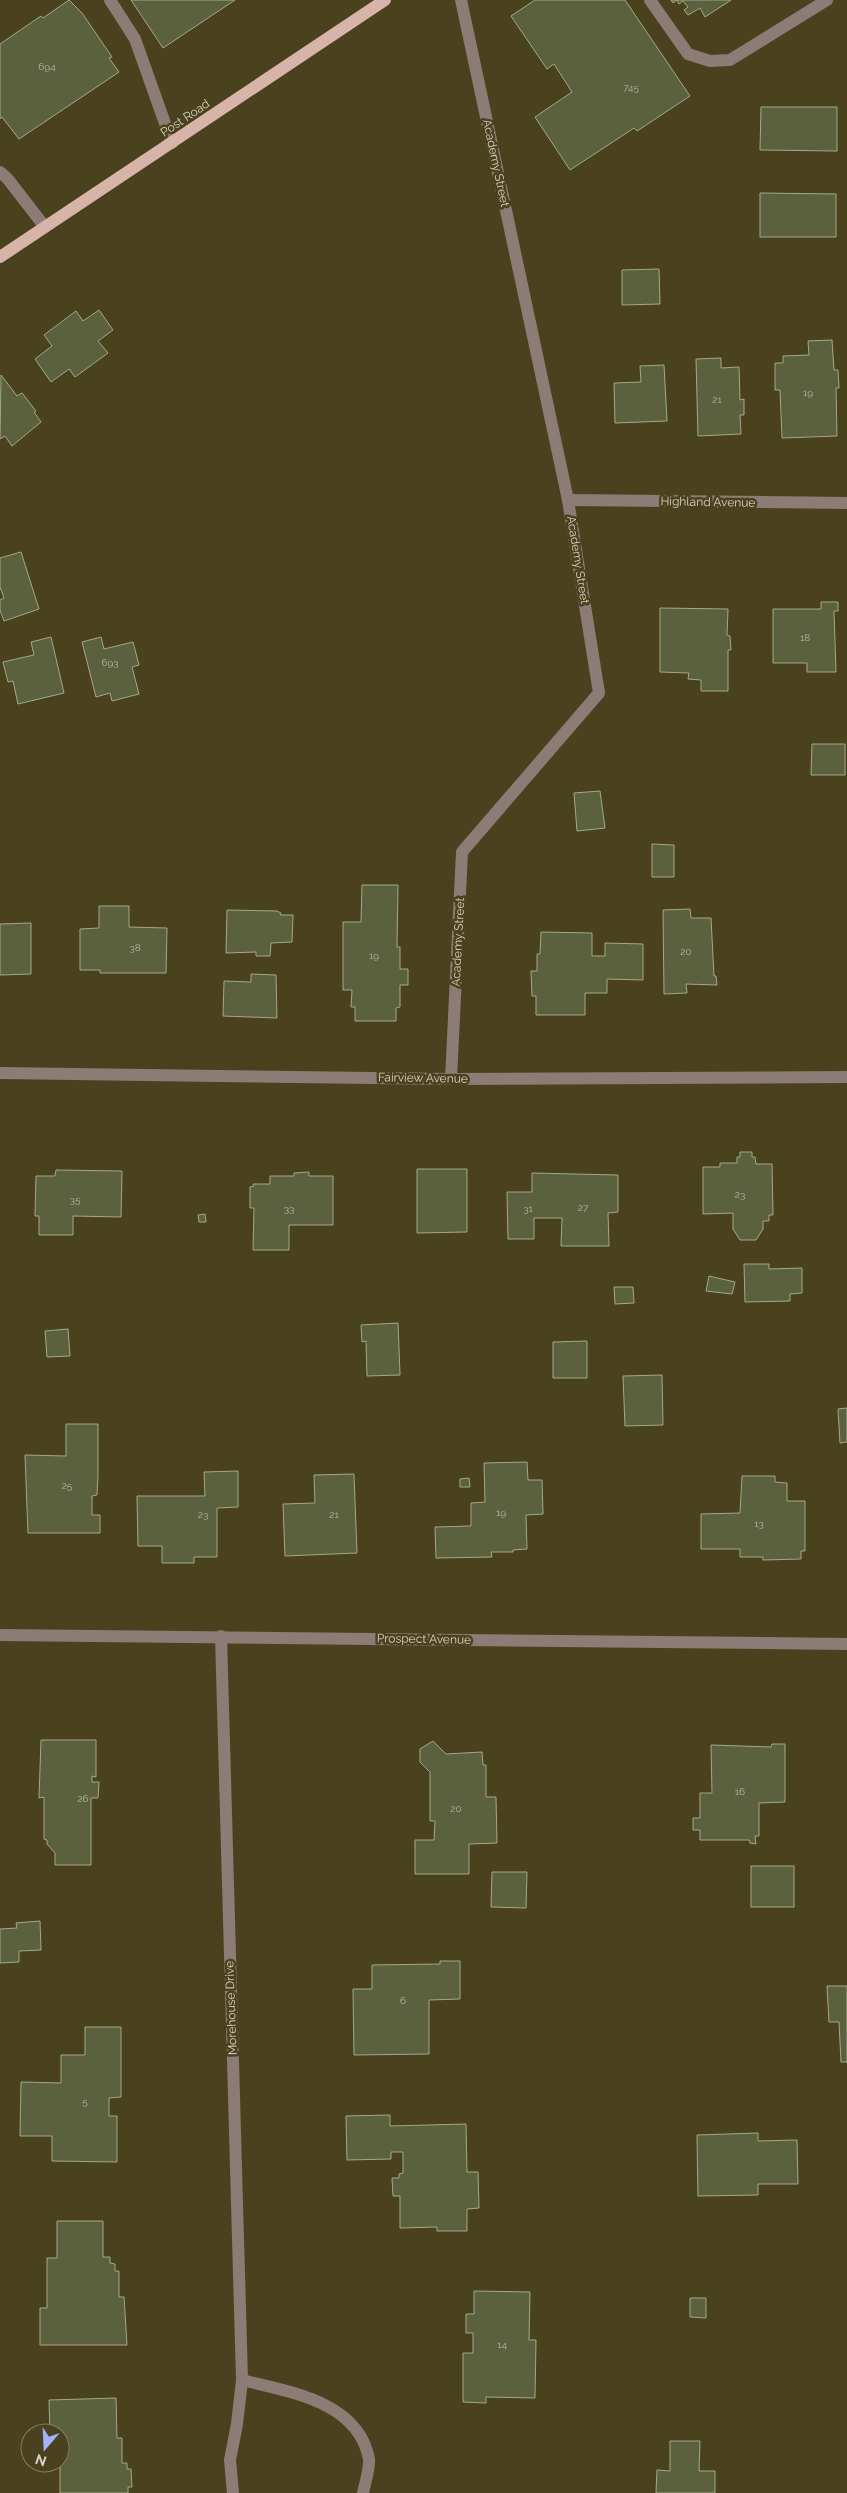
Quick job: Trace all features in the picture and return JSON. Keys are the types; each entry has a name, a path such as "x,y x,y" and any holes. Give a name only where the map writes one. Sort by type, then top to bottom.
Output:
{"main road":[{"name":"Post Road","path":"0,257 385,0"}],"street":[{"path":"110,0 135,38 172,143"},
{"name":"Academy Street","path":"451,1079 462,852 599,693 568,500 461,0"},
{"path":"650,0 688,54 710,61 730,60 827,0"},
{"path":"0,172 8,178 45,227"},
{"name":"Highland Avenue","path":"568,500 847,504"},
{"name":"Fairview Avenue","path":"0,1072 451,1079 847,1077"},
{"name":"Prospect Avenue","path":"0,1634 847,1644"},
{"name":"Morehouse Drive","path":"221,1636 242,2380 237,2424 230,2460 233,2493"},
{"path":"242,2380 297,2394 342,2413 361,2436 369,2460 363,2493"}],"building":[{"path":"69,0 82,13 112,57 109,58 119,72 19,139 2,117 0,119 0,44 41,16 43,18"},
{"path":"131,0 235,0 163,48"},
{"path":"535,0 625,0 690,96 637,131 634,128 570,170 535,117 572,92 554,64 547,69 511,16"},
{"path":"677,0 731,0 705,17 700,8 688,15 684,10 688,7 683,1 679,4"},
{"path":"761,107 837,107 837,151 760,150"},
{"path":"760,193 836,194 836,237 760,237"},
{"path":"659,269 660,304 622,305 622,270"},
{"path":"99,310 113,330 98,341 108,353 75,377 69,369 51,382 35,359 52,346 44,335 76,311 83,321"},
{"path":"832,340 834,370 838,370 839,388 836,388 837,436 782,438 780,390 775,390 775,363 783,363 783,356 809,355 808,341"},
{"path":"721,358 721,368 739,367 740,400 744,399 744,415 740,415 741,434 698,436 696,359"},
{"path":"664,365 667,421 615,423 614,383 641,382 640,366"},
{"path":"1,375 17,396 22,393 36,411 34,412 41,422 12,446 5,436 0,439"},
{"path":"21,552 39,609 4,621 0,610 0,600 4,598 0,587 0,558"},
{"path":"821,602 838,602 838,611 834,611 836,672 807,672 807,663 773,663 773,609 821,609"},
{"path":"660,608 728,609 727,635 730,636 731,650 728,650 728,691 701,691 701,680 688,679 689,673 660,672"},
{"path":"51,637 64,693 18,704 13,681 8,682 3,662 34,655 31,642"},
{"path":"101,637 104,649 133,642 139,665 132,667 139,694 112,701 110,693 96,697 82,642"},
{"path":"812,744 845,744 845,775 811,775"},
{"path":"600,791 605,828 577,831 574,793"},
{"path":"652,844 674,845 674,877 652,877"},
{"path":"362,885 398,885 397,947 400,947 400,969 408,969 408,985 400,985 400,1007 396,1008 396,1021 355,1021 355,1007 351,1007 352,990 343,990 343,922 361,922"},
{"path":"99,906 129,906 129,927 167,928 166,973 100,973 100,970 80,970 80,929 99,928"},
{"path":"690,909 691,918 711,918 714,976 716,976 717,985 686,984 687,993 664,994 663,910"},
{"path":"227,910 277,911 281,913 280,915 293,915 292,942 271,943 270,956 256,956 256,952 226,953"},
{"path":"31,923 31,974 0,975 0,924"},
{"path":"541,932 592,933 592,956 605,956 605,943 643,944 643,980 607,979 607,993 585,993 585,1015 536,1015 536,996 532,996 531,971 537,971 537,954 540,954"},
{"path":"251,974 276,975 277,1018 223,1016 224,981 251,982"},
{"path":"740,1152 752,1152 752,1157 755,1157 756,1164 772,1164 773,1215 769,1215 769,1221 763,1221 763,1229 756,1240 740,1240 733,1229 733,1213 703,1214 703,1167 720,1167 720,1163 737,1163 737,1157 740,1157"},
{"path":"417,1169 467,1169 467,1232 417,1233"},
{"path":"56,1170 122,1171 121,1217 73,1216 73,1235 39,1235 39,1216 35,1216 36,1176 55,1176"},
{"path":"309,1172 309,1176 333,1176 333,1225 289,1225 289,1250 253,1250 254,1208 250,1208 250,1187 254,1186 253,1184 270,1184 270,1176 294,1176 294,1173"},
{"path":"532,1173 618,1175 618,1212 608,1213 609,1246 561,1246 562,1218 534,1218 534,1239 508,1239 507,1192 532,1192"},
{"path":"205,1214 206,1222 199,1222 198,1215"},
{"path":"744,1264 769,1264 769,1269 802,1268 802,1293 790,1294 790,1301 745,1302"},
{"path":"709,1276 735,1282 732,1294 706,1291"},
{"path":"614,1287 633,1287 634,1303 615,1304"},
{"path":"398,1323 400,1375 367,1376 366,1341 362,1342 361,1325"},
{"path":"68,1329 70,1356 47,1357 45,1331"},
{"path":"587,1341 587,1378 553,1378 553,1342"},
{"path":"662,1375 663,1425 625,1426 623,1376"},
{"path":"847,1408 847,1442 840,1443 838,1409"},
{"path":"66,1424 98,1424 97,1495 92,1496 92,1515 100,1515 100,1533 28,1533 25,1455 66,1456"},
{"path":"527,1462 528,1480 542,1480 543,1514 526,1515 527,1549 513,1550 513,1552 491,1552 492,1557 436,1558 435,1527 471,1526 471,1503 485,1502 484,1463"},
{"path":"238,1471 238,1507 217,1508 217,1557 194,1557 194,1563 162,1563 162,1546 138,1546 137,1496 205,1496 204,1472"},
{"path":"354,1474 357,1553 285,1556 283,1504 315,1503 314,1475"},
{"path":"742,1476 775,1476 775,1482 787,1483 787,1501 805,1501 805,1551 801,1551 801,1559 763,1560 763,1557 740,1557 740,1549 701,1549 701,1514 740,1513"},
{"path":"469,1478 470,1487 460,1487 460,1479"},
{"path":"41,1740 96,1740 96,1777 92,1776 92,1782 99,1782 98,1798 91,1798 91,1865 55,1865 55,1853 47,1844 47,1840 44,1839 44,1797 39,1798"},
{"path":"433,1741 446,1754 482,1752 483,1765 486,1765 486,1797 496,1797 497,1843 469,1844 469,1874 415,1874 415,1840 434,1840 435,1821 430,1821 430,1772 420,1762 420,1749"},
{"path":"772,1744 785,1744 785,1802 759,1803 759,1836 755,1836 756,1844 750,1843 749,1840 700,1840 700,1830 693,1830 693,1818 700,1818 700,1793 712,1793 711,1745 771,1747"},
{"path":"751,1866 794,1866 794,1907 751,1907"},
{"path":"492,1872 527,1872 526,1908 491,1907"},
{"path":"40,1921 41,1950 19,1951 19,1962 0,1963 0,1929 17,1928 16,1923"},
{"path":"440,1961 460,1961 460,1999 429,2000 429,2054 354,2055 353,1989 372,1989 372,1965 440,1964"},
{"path":"827,1986 847,1986 847,2062 841,2062 839,2022 829,2022"},
{"path":"85,2027 121,2027 121,2097 109,2098 109,2116 117,2116 117,2162 52,2161 52,2136 20,2136 21,2082 61,2083 61,2055 85,2055"},
{"path":"390,2115 390,2126 466,2124 467,2172 478,2172 479,2208 467,2209 467,2231 437,2231 437,2227 400,2228 400,2196 393,2196 392,2178 399,2178 399,2174 403,2173 403,2152 391,2152 391,2159 347,2160 346,2116"},
{"path":"758,2133 758,2141 797,2140 798,2184 758,2184 758,2195 698,2196 697,2135"},
{"path":"57,2221 103,2221 103,2257 110,2257 110,2263 115,2264 115,2271 119,2271 119,2297 124,2297 127,2345 40,2345 40,2308 47,2308 47,2258 57,2258"},
{"path":"474,2291 530,2292 529,2340 536,2340 535,2398 486,2397 486,2403 463,2402 463,2353 473,2353 473,2333 466,2333 466,2314 474,2314"},
{"path":"690,2298 706,2298 706,2318 690,2317"},
{"path":"116,2398 117,2438 122,2438 122,2463 127,2463 127,2469 131,2469 132,2487 128,2487 128,2493 60,2493 60,2473 70,2473 70,2423 50,2423 49,2400"},
{"path":"670,2441 700,2441 699,2471 715,2471 715,2493 656,2493 657,2470 670,2471"}]}
